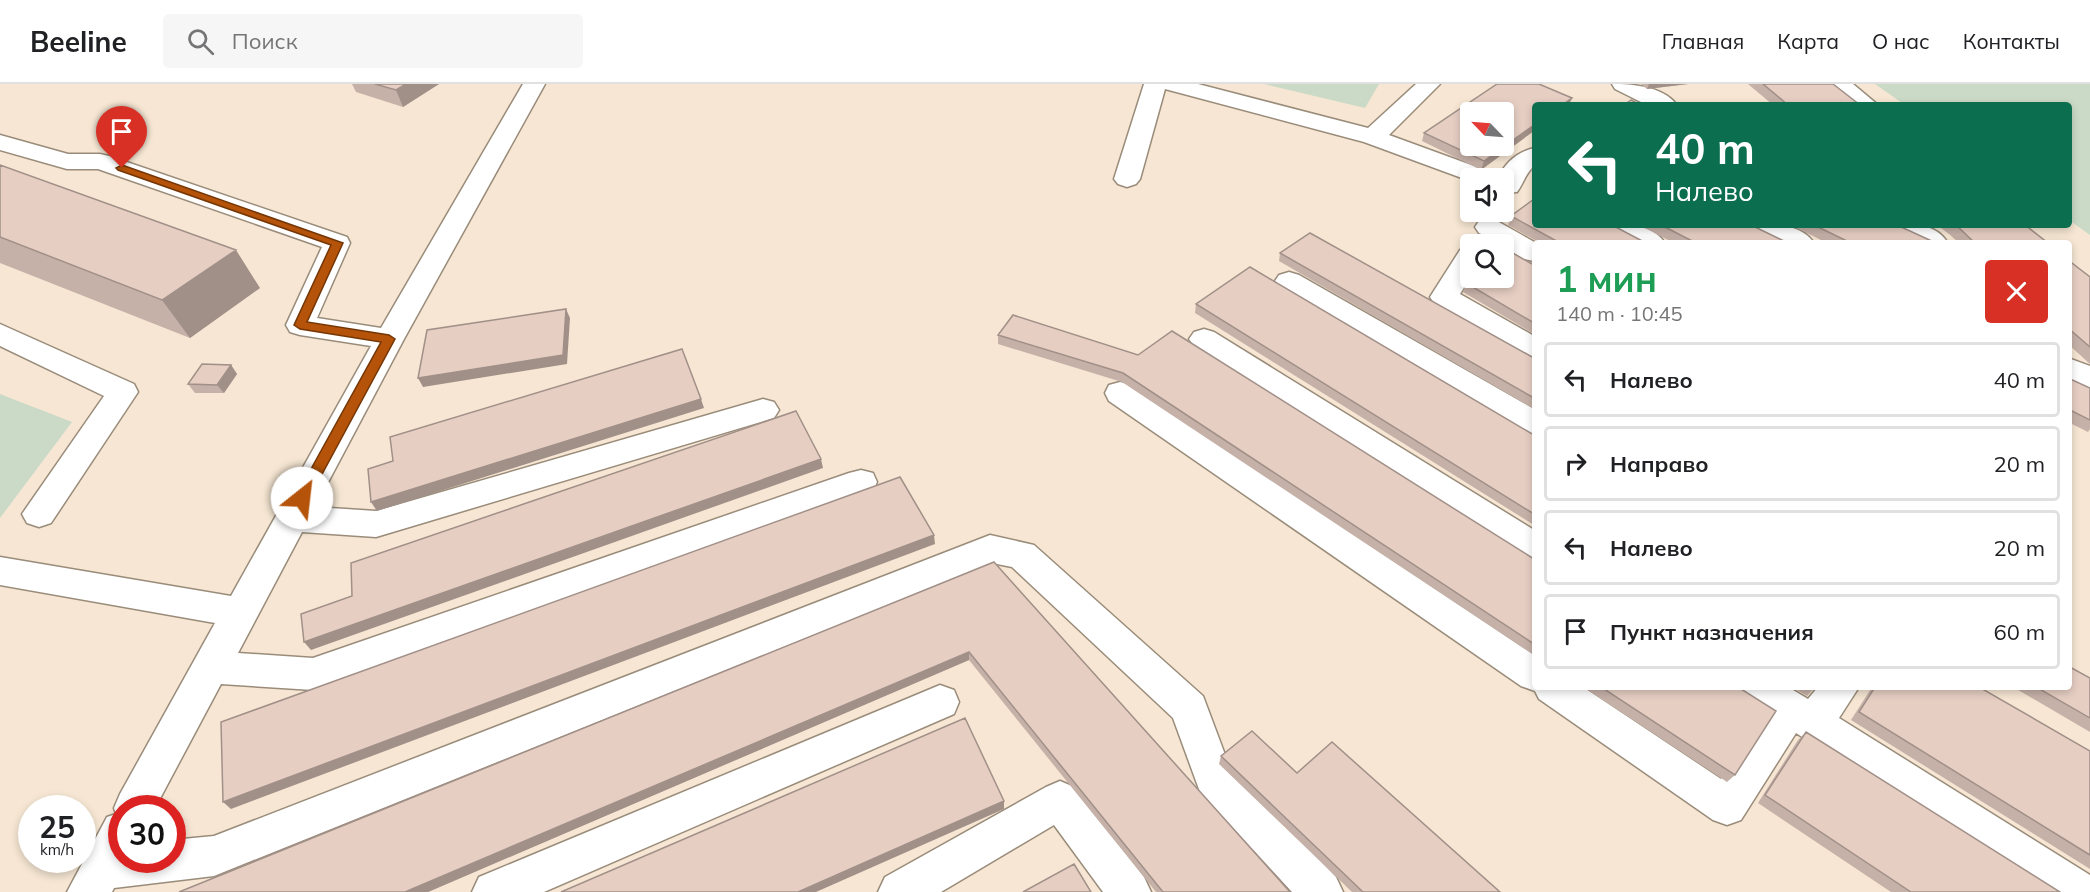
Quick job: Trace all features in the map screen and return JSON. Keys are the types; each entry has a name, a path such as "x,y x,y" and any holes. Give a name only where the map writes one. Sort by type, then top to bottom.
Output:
{"street":[{"path":"141,795 238,612 534,84"},
{"path":"1127,179 1155,84"},
{"path":"1172,84 1373,137 1460,169"},
{"path":"1373,137 1430,84"},
{"path":"1623,84 1659,102"},
{"path":"1839,84 1862,102"},
{"path":"0,142 67,162 100,160 337,243 300,325 389,339"},
{"path":"1487,228 1532,252"},
{"path":"1624,228 1646,240"},
{"path":"1771,228 1795,240"},
{"path":"1912,228 1930,240"},
{"path":"1460,272 1444,297 1532,348"},
{"path":"1289,281 1532,422"},
{"path":"0,334 123,392 39,514"},
{"path":"1204,339 1532,546"},
{"path":"2072,370 2090,379"},
{"path":"1120,393 1532,674"},
{"path":"291,518 376,524 763,410"},
{"path":"210,668 313,674 861,482"},
{"path":"95,880 214,856 990,549 1022,555 1189,708 1214,779 1321,892"},
{"path":"0,571 238,612"},
{"path":"1556,690 1727,806 1802,716 1836,690"},
{"path":"1761,690 2078,892"},
{"path":"494,892 940,702"},
{"path":"900,892 1060,800 1129,892"},
{"path":"95,880 108,856"}],"green space":[{"path":"1264,84 1379,84 1365,108"},
{"path":"1875,84 2090,84 2090,235 2072,222 2072,102 1901,102"},
{"path":"0,394 72,422 0,518"}],"building":[{"path":"375,84 406,84 396,90"},
{"path":"1497,84 1539,84 1572,98 1566,102 1532,102 1532,126 1514,139 1514,102 1470,102"},
{"path":"1763,84 1833,84 1856,102 1784,102"},
{"path":"1460,109 1460,150 1424,133"},
{"path":"1473,156 1491,156 1484,161"},
{"path":"0,165 236,250 162,300 0,237"},
{"path":"1532,200 1532,228 1514,218 1514,214"},
{"path":"1533,228 1618,228 1640,240 1555,240"},
{"path":"1667,228 1757,228 1782,240 1690,240"},
{"path":"1820,228 1904,228 1930,240 1845,240"},
{"path":"1959,228 2029,228 2044,240 1972,240"},
{"path":"1310,233 1532,357 1532,397 1280,253"},
{"path":"1514,254 1532,264 1532,322 1474,288 1514,288"},
{"path":"2072,263 2090,277 2090,347 2072,331"},
{"path":"1250,267 1532,434 1532,513 1196,304"},
{"path":"566,309 563,355 418,378 427,330"},
{"path":"1013,315 1138,355 1172,331 1532,558 1532,643 1123,373 998,335"},
{"path":"682,349 701,399 371,502 368,469 393,461 390,437"},
{"path":"202,364 231,365 217,385 188,384"},
{"path":"2072,380 2090,388 2090,420 2072,411"},
{"path":"796,411 821,459 304,642 301,614 352,596 351,563"},
{"path":"900,477 934,535 223,802 221,722"},
{"path":"994,562 1290,892 1163,892 969,652 405,892 179,892"},
{"path":"2072,668 2090,678 2090,718 2041,690 2072,690"},
{"path":"1606,690 1743,690 1776,711 1735,775"},
{"path":"1873,690 1984,690 2090,751 2090,855 1859,712"},
{"path":"965,718 1004,801 798,892 561,892"},
{"path":"1252,731 1297,773 1332,742 1500,892 1363,892 1221,756"},
{"path":"1806,732 2060,892 1911,892 1765,795"},
{"path":"1074,864 1091,892 1023,892"}],"route":[{"path":"122,168 337,243 300,325 389,339 302,498"}]}
